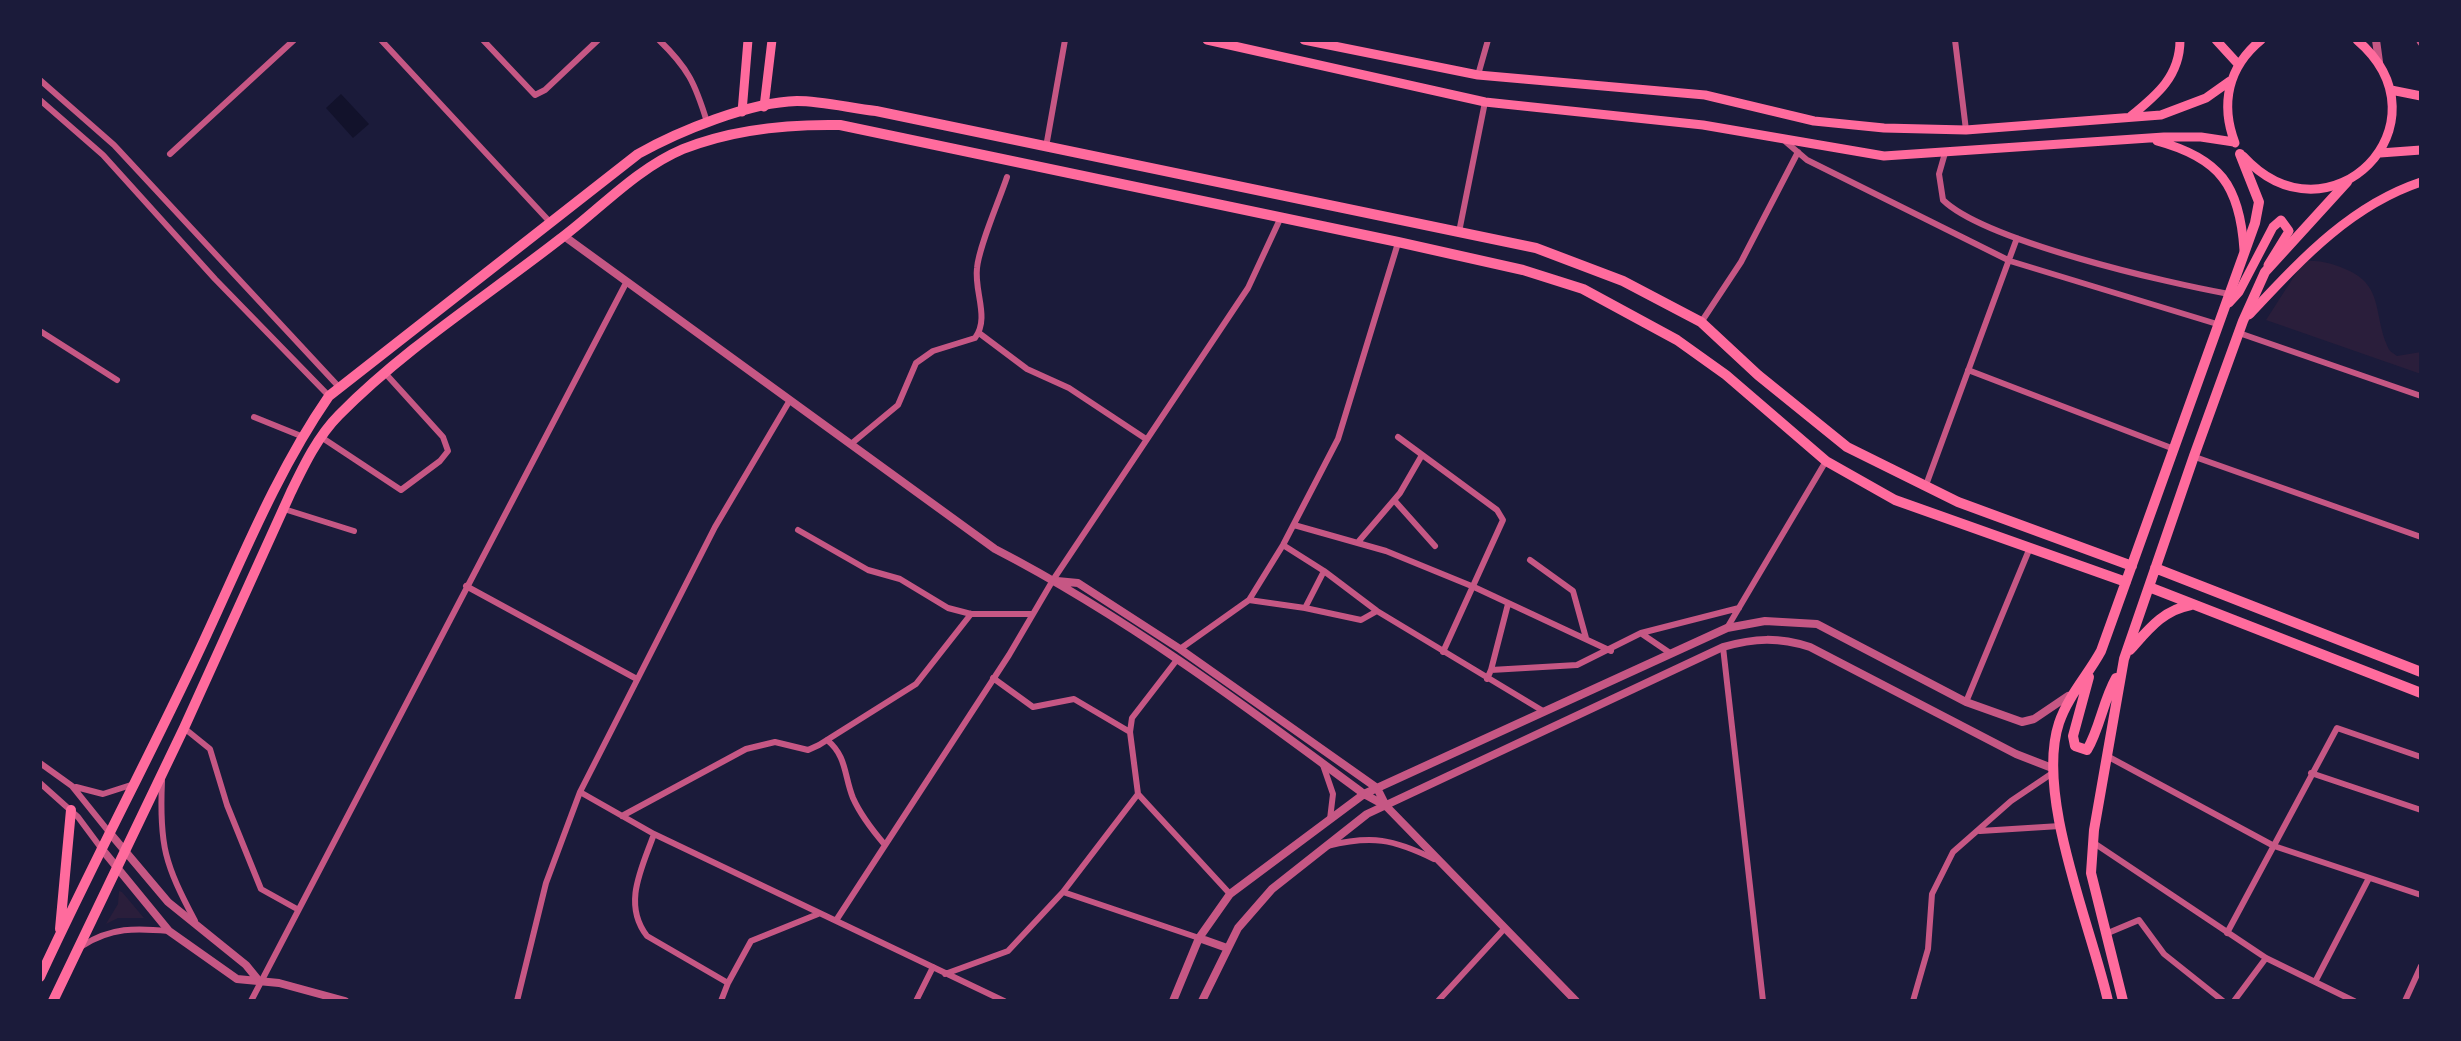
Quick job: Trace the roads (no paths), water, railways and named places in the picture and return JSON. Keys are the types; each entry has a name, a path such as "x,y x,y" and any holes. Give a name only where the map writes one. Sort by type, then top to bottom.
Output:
{"main road":[{"path":"742,112 748,40"},
{"path":"764,107 772,40"},
{"path":"1207,40 1485,102 1703,124 1786,142 1884,156 2150,138 2201,136 2234,142"},
{"path":"1304,40 1478,74 1704,96 1814,121 1884,128 1966,130 2161,115 2206,98 2230,81"},
{"path":"2131,116 2163,90 2180,58 2180,40"},
{"path":"2216,40 2238,64"},
{"path":"2224,308 2238,292 2273,226 2282,220 2290,231 2273,252 2243,320 2123,664 2092,742 2083,750 2075,746 2074,736 2092,668 2132,566 2218,324 2244,254 2259,202 2234,142 2226,102 2238,64 2261,40"},
{"path":"2265,272 2347,182 2366,170 2389,133 2393,112 2391,90 2379,62 2358,40"},
{"path":"2391,90 2421,96"},
{"path":"40,977 301,436 329,396 638,154 672,135 764,107 796,101 876,111 1553,254 1624,281 1701,322 1758,376 1847,447 1958,502 2132,566"},
{"path":"53,1001 184,728 283,509 337,416 386,373 647,169 679,151 723,137 794,124 840,126 1281,216 1523,270 1583,289 1677,340 1826,462 1895,500 2126,582"},
{"path":"2150,138 2205,158 2220,174 2235,196 2242,221 2244,254"},
{"path":"2380,152 2421,150"},
{"path":"2240,154 2277,184 2312,190 2347,182"},
{"path":"1194,198 1197,178"},
{"path":"2243,320 2309,250 2347,220 2421,182"},
{"path":"2090,571 2098,564 2094,552"},
{"path":"2155,568 2421,672"},
{"path":"2168,594 2168,584 2177,579"},
{"path":"2149,587 2421,692"},
{"path":"2123,1001 2091,873 2106,755 2123,664 2164,615 2195,604"},
{"path":"2092,668 2072,694 2059,722 2052,771 2060,826 2108,1001"},
{"path":"59,935 71,810"}],"street":[{"path":"170,154 294,40"},
{"path":"381,40 550,222"},
{"path":"483,40 535,95 598,40"},
{"path":"658,40 694,79 708,123"},
{"path":"1046,148 1065,40"},
{"path":"1478,74 1488,40"},
{"path":"1956,40 1966,130"},
{"path":"2376,40 2379,62"},
{"path":"40,80 114,145 339,387"},
{"path":"40,100 103,155 215,279 329,396"},
{"path":"1459,232 1485,102"},
{"path":"1786,142 1807,160 2010,261 2218,324"},
{"path":"103,155 114,145"},
{"path":"1701,322 1740,262 1798,152"},
{"path":"1945,153 1939,174 1944,200 1968,218 2017,238 2229,294"},
{"path":"851,444 898,405 916,363 933,351 975,338 979,332 982,324 976,273 1006,178"},
{"path":"837,919 1053,580 1248,288 1281,216"},
{"path":"564,236 994,549 1053,580 1176,660 1386,806"},
{"path":"1926,485 2017,238"},
{"path":"1180,649 1248,600 1283,546 1338,439 1398,242"},
{"path":"251,1001 626,283"},
{"path":"40,330 117,380"},
{"path":"979,332 1027,369 1069,388 1146,440"},
{"path":"2239,333 2421,396"},
{"path":"1968,370 2174,449"},
{"path":"321,438 401,490 440,461 448,451 443,437 386,373"},
{"path":"517,1001 546,883 580,792 715,527 790,400"},
{"path":"254,416 301,436"},
{"path":"1398,437 1501,514 1503,520 1442,652"},
{"path":"1359,541 1394,500 1422,455"},
{"path":"2194,456 2421,538"},
{"path":"1727,628 1826,462"},
{"path":"1394,500 1435,546"},
{"path":"283,509 354,531"},
{"path":"1294,525 1359,541 1474,587 1611,651"},
{"path":"798,530 868,570 900,579 948,608 970,614 1033,614"},
{"path":"1283,546 1377,612 1543,711"},
{"path":"1966,702 2030,550"},
{"path":"1530,560 1573,590 1586,638"},
{"path":"1304,608 1324,572"},
{"path":"1053,580 1078,583 1180,649 1377,788 1386,806 1576,1001"},
{"path":"466,586 635,678"},
{"path":"1248,600 1361,620 1377,612"},
{"path":"1487,679 1508,604"},
{"path":"1491,670 1564,667 1611,651 1641,634 1739,608"},
{"path":"621,817 746,749 775,742 808,750 827,740 916,684 970,614"},
{"path":"1172,1001 1199,938 1230,894 1364,794 1727,628 1765,621 1817,624 1966,702 2022,722 2034,719 2072,694"},
{"path":"1641,634 1670,653"},
{"path":"1202,1001 1238,928 1272,889 1368,814 1723,646 1781,637 1810,646 2052,771 1953,852 1932,894 1928,949 1913,1001"},
{"path":"1723,646 1763,1001"},
{"path":"1176,660 1132,718 1130,732 1138,794 1230,894"},
{"path":"994,678 1033,707 1074,699 1130,732"},
{"path":"184,728 210,749 261,889 297,909"},
{"path":"2227,933 2337,728 2421,757"},
{"path":"827,740 838,749 852,796 885,846"},
{"path":"2106,755 2274,846 2421,895"},
{"path":"40,762 72,786 170,904 246,965 259,981"},
{"path":"1323,764 1332,794 1330,819"},
{"path":"162,771 160,829 164,850 171,876 198,927"},
{"path":"2311,773 2421,810"},
{"path":"40,783 71,810 169,931 237,979 278,983 341,1000"},
{"path":"72,786 103,794 132,785"},
{"path":"580,792 654,834 1004,1001"},
{"path":"945,974 1008,951 1063,892 1138,794"},
{"path":"1979,830 2060,826"},
{"path":"654,834 634,891 640,927 647,936 728,983"},
{"path":"1321,848 1360,838 1386,840 1438,861"},
{"path":"2092,843 2266,958 2354,1001"},
{"path":"2315,982 2369,878"},
{"path":"1063,892 1227,948"},
{"path":"158,917 170,904"},
{"path":"721,1001 751,942 820,913"},
{"path":"2108,933 2139,920 2164,954 2224,1001"},
{"path":"77,950 100,934 130,928 169,931"},
{"path":"1438,1001 1505,928"},
{"path":"2234,1001 2266,958"},
{"path":"2405,1001 2421,966"},
{"path":"916,1001 933,967"}]}
